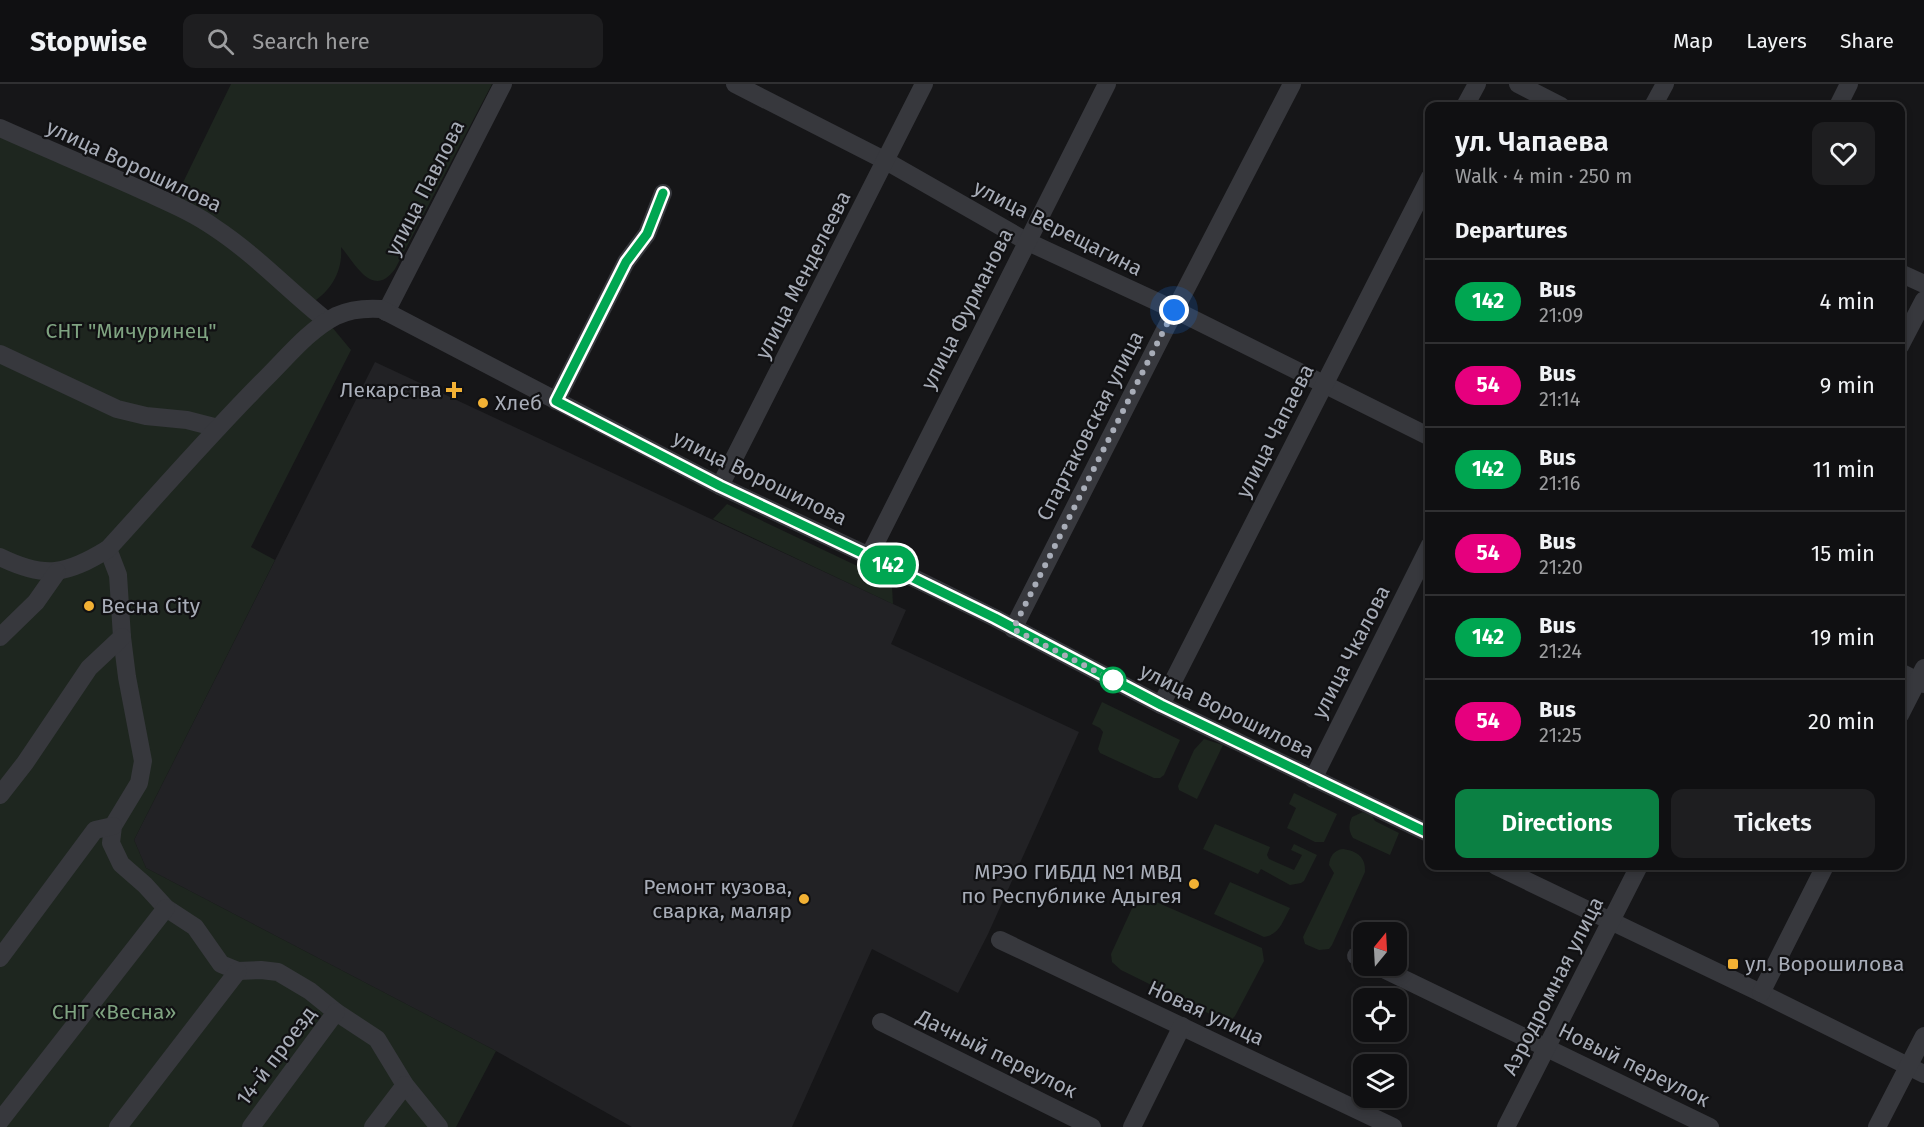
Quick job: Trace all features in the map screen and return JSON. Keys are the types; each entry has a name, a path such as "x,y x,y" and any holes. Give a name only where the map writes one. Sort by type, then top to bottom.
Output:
{"street":[{"name":"улица Павлова","path":"386,312 503,84"},
{"name":"улица Верещагина","path":"735,84 886,161 1026,241 1174,310 1425,434"},
{"name":"улица Менделеева","path":"720,486 924,84"},
{"name":"улица Фурманова","path":"868,556 1107,84"},
{"name":"Спартаковская улица","path":"1013,629 1174,310 1292,84"},
{"path":"1467,102 1477,84"},
{"path":"1518,84 1553,102"},
{"path":"1655,102 1665,84"},
{"path":"1840,102 1849,84"},
{"name":"улица Ворошилова","path":"0,128 184,210 214,227 243,248 327,321"},
{"name":"улица Чапаева","path":"1161,705 1425,187"},
{"path":"556,401 626,262 647,234 663,193"},
{"path":"1905,275 1924,284"},
{"path":"1905,336 1924,300"},
{"path":"0,557 40,571 57,572 92,559 108,549 218,428 310,334 327,321 348,311 360,308 381,309 386,312"},
{"name":"улица Ворошилова","path":"386,312 720,486 868,556 1161,705 1425,832"},
{"path":"0,354 117,409 146,416 187,420 218,428"},
{"path":"108,549 118,575 127,676 143,761 140,783 113,826 111,843 121,864 166,908 195,927 221,964 238,971 278,972 377,1039 405,1085 439,1127"},
{"name":"улица Чкалова","path":"1313,778 1425,555"},
{"path":"0,637 36,602 57,572"},
{"path":"0,795 25,763 89,668 122,637"},
{"path":"1905,673 1922,678 1905,707"},
{"path":"0,958 95,830 113,826"},
{"path":"1504,870 1761,993 1916,1071"},
{"name":"Аэродромная улица","path":"1506,1127 1638,870"},
{"path":"1761,993 1823,870"},
{"path":"0,1121 166,908"},
{"name":"Новая улица","path":"1000,940 1393,1127"},
{"path":"118,1127 238,971"},
{"name":"Новый переулок","path":"1398,976 1710,1127"},
{"name":"14-й проезд","path":"251,1127 336,1012"},
{"name":"Дачный переулок","path":"881,1022 1092,1127"},
{"path":"1132,1127 1182,1026"},
{"path":"1877,1127 1916,1071 1924,1036"},
{"path":"373,1127 405,1085"}],"shaded area":[{"path":"375,362 906,610 891,644 1079,732 988,934 958,993 872,949 792,1127 632,1127 496,1051 146,868 134,840"}],"green space":[{"path":"231,84 492,84 395,269 379,281 372,280 359,270 341,247 340,264 335,279 312,303 351,350 251,547 275,560 134,840 146,868 496,1051 456,1127 0,1127 0,128 172,205"},
{"path":"727,504 870,572 892,587 893,604 713,519"},
{"path":"1102,702 1180,740 1164,775 1154,778 1100,753 1098,749 1103,732 1092,724"},
{"path":"1204,739 1223,745 1197,799 1179,790 1178,786 1194,750"},
{"path":"1294,793 1337,814 1324,842 1315,842 1287,828 1296,808 1289,804"},
{"path":"1363,812 1399,833 1390,855 1353,838 1350,830 1352,817"},
{"path":"1215,824 1270,847 1267,855 1269,859 1294,870 1302,855 1291,850 1294,844 1317,855 1304,881 1290,885 1261,869 1258,874 1203,849"},
{"path":"1343,849 1360,856 1364,862 1365,872 1332,945 1329,949 1319,950 1305,944 1303,937 1334,873 1329,865 1331,856"},
{"path":"1230,882 1290,908 1277,930 1264,937 1214,914"},
{"path":"1147,898 1262,948 1264,961 1235,1016 1229,1022 1121,970 1112,962 1111,954 1134,904"}],"bus line":[{"name":"142","path":"663,193 647,234 626,262 604,302 556,401 720,486 995,618 1161,705 1425,832"}],"place":[{"name":"Лекарства","path":"454,390"},
{"name":"Хлеб","path":"483,403"},
{"name":"Весна City","path":"89,606"},
{"name":"МРЭО ГИБДД №1 МВД по Республике Адыгея","path":"1194,884"},
{"name":"Ремонт кузова, сварка, маляр","path":"804,899"},
{"name":"ул. Ворошилова","path":"1733,964"}],"route":[{"path":"1113,680 1013,629 1174,310"}],"park label":[{"name":"СНТ \"Мичуринец\"","path":"131,331"},
{"name":"СНТ «Весна»","path":"114,1012"}]}
